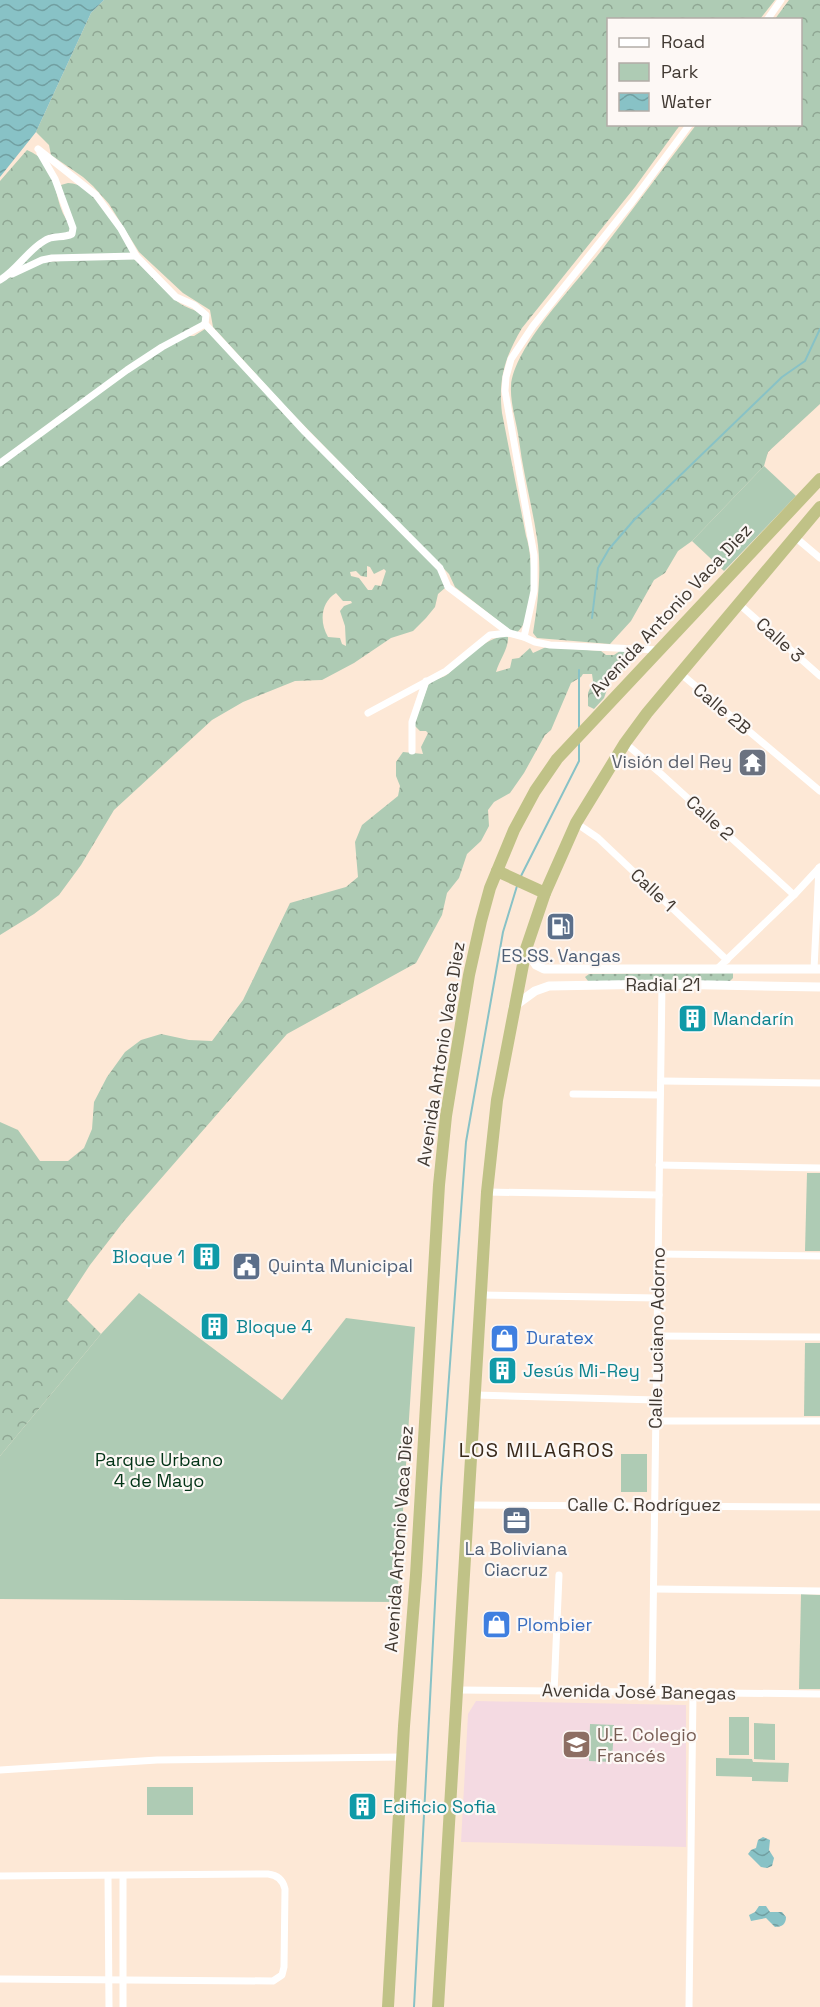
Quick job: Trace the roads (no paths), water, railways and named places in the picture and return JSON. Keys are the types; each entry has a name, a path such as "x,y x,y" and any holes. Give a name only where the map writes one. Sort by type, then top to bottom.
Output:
{"highway":[{"name":"Avenida Antonio Vaca Diez","path":"388,2007 439,1185 446,1116 469,975 481,921 514,830 535,790 557,759 820,479"},
{"path":"438,2007 487,1192 497,1100 513,1007 526,949 545,892 576,823 625,743 680,673 820,507"},
{"path":"500,872 545,892"}],"street":[{"path":"768,18 781,0"},
{"path":"524,637 534,591 534,555 505,391 511,359 532,326 632,202 689,126"},
{"path":"9,275 42,242 53,236 72,234 73,228 55,179 38,149 96,195 121,229 136,256 176,297 194,305 206,315 206,324 305,432 440,568 448,586 509,633"},
{"path":"0,280 42,260 52,258 136,256"},
{"path":"0,463 144,358 187,332 206,324"},
{"path":"794,536 820,558"},
{"name":"Calle 3","path":"739,604 820,676"},
{"path":"368,713 446,671 490,635 509,633 550,645 659,650"},
{"name":"Calle 2B","path":"680,673 820,791"},
{"path":"412,751 412,722 426,681"},
{"name":"Calle 2","path":"625,743 794,895"},
{"name":"Calle 1","path":"576,823 598,838 727,960"},
{"path":"718,968 819,868"},
{"path":"817,969 819,868"},
{"name":"Radial 21","path":"526,949 536,965 544,969 817,969"},
{"path":"577,984 578,970"},
{"name":"Radial 21","path":"513,1007 535,991 549,986 577,984 820,987"},
{"name":"Calle Luciano Adorno","path":"652,1693 662,984"},
{"path":"661,1081 820,1083"},
{"path":"573,1094 660,1095"},
{"path":"659,1165 820,1168"},
{"path":"487,1192 659,1195"},
{"path":"658,1254 820,1256"},
{"path":"482,1294 658,1298"},
{"path":"657,1336 820,1337"},
{"path":"476,1395 656,1400"},
{"path":"656,1421 820,1421"},
{"name":"Calle C. Rodríguez","path":"469,1504 820,1507"},
{"path":"554,1692 559,1575"},
{"path":"654,1589 820,1591"},
{"name":"Avenida José Banegas","path":"458,1690 820,1694"},
{"path":"689,2007 693,1693"},
{"path":"0,1770 158,1760 403,1757"},
{"path":"0,1876 268,1874 278,1876 285,1889 284,1967 282,1975 277,1980 0,1979"},
{"path":"108,1876 109,2007"},
{"path":"123,1876 123,2007"}],"water":[{"path":"0,0 104,0 91,13 36,132 0,177"},
{"path":"763,1837 770,1840 769,1850 774,1858 772,1866 767,1868 761,1867 748,1854 756,1848 758,1840"},
{"path":"759,1906 766,1906 770,1912 782,1912 786,1917 782,1926 775,1927 766,1918 751,1921 749,1915"}],"waterway":[{"path":"592,618 598,568 609,549 634,520 782,377 805,361 820,329"},
{"path":"579,670 579,727"},
{"path":"520,878 579,761 579,742"},
{"path":"414,2007 441,1488 466,1142 503,932 517,886"}],"place":[{"name":"Visión del Rey","path":"753,762"},
{"name":"ES.SS. Vangas","path":"561,927"},
{"name":"Mandarín","path":"692,1019"},
{"name":"Bloque 1","path":"206,1257"},
{"name":"Quinta Municipal","path":"247,1266"},
{"name":"Bloque 4","path":"215,1327"},
{"name":"Duratex","path":"505,1338"},
{"name":"Jesús Mi-Rey","path":"502,1371"},
{"name":"La Boliviana Ciacruz","path":"516,1520"},
{"name":"Plombier","path":"496,1625"},
{"name":"U.E. Colegio Francés","path":"576,1745"},
{"name":"Edificio Sofia","path":"362,1807"}],"district":[{"name":"LOS MILAGROS","path":"537,1450"}],"park label":[{"name":"Parque Urbano 4 de Mayo","path":"159,1470"}]}
